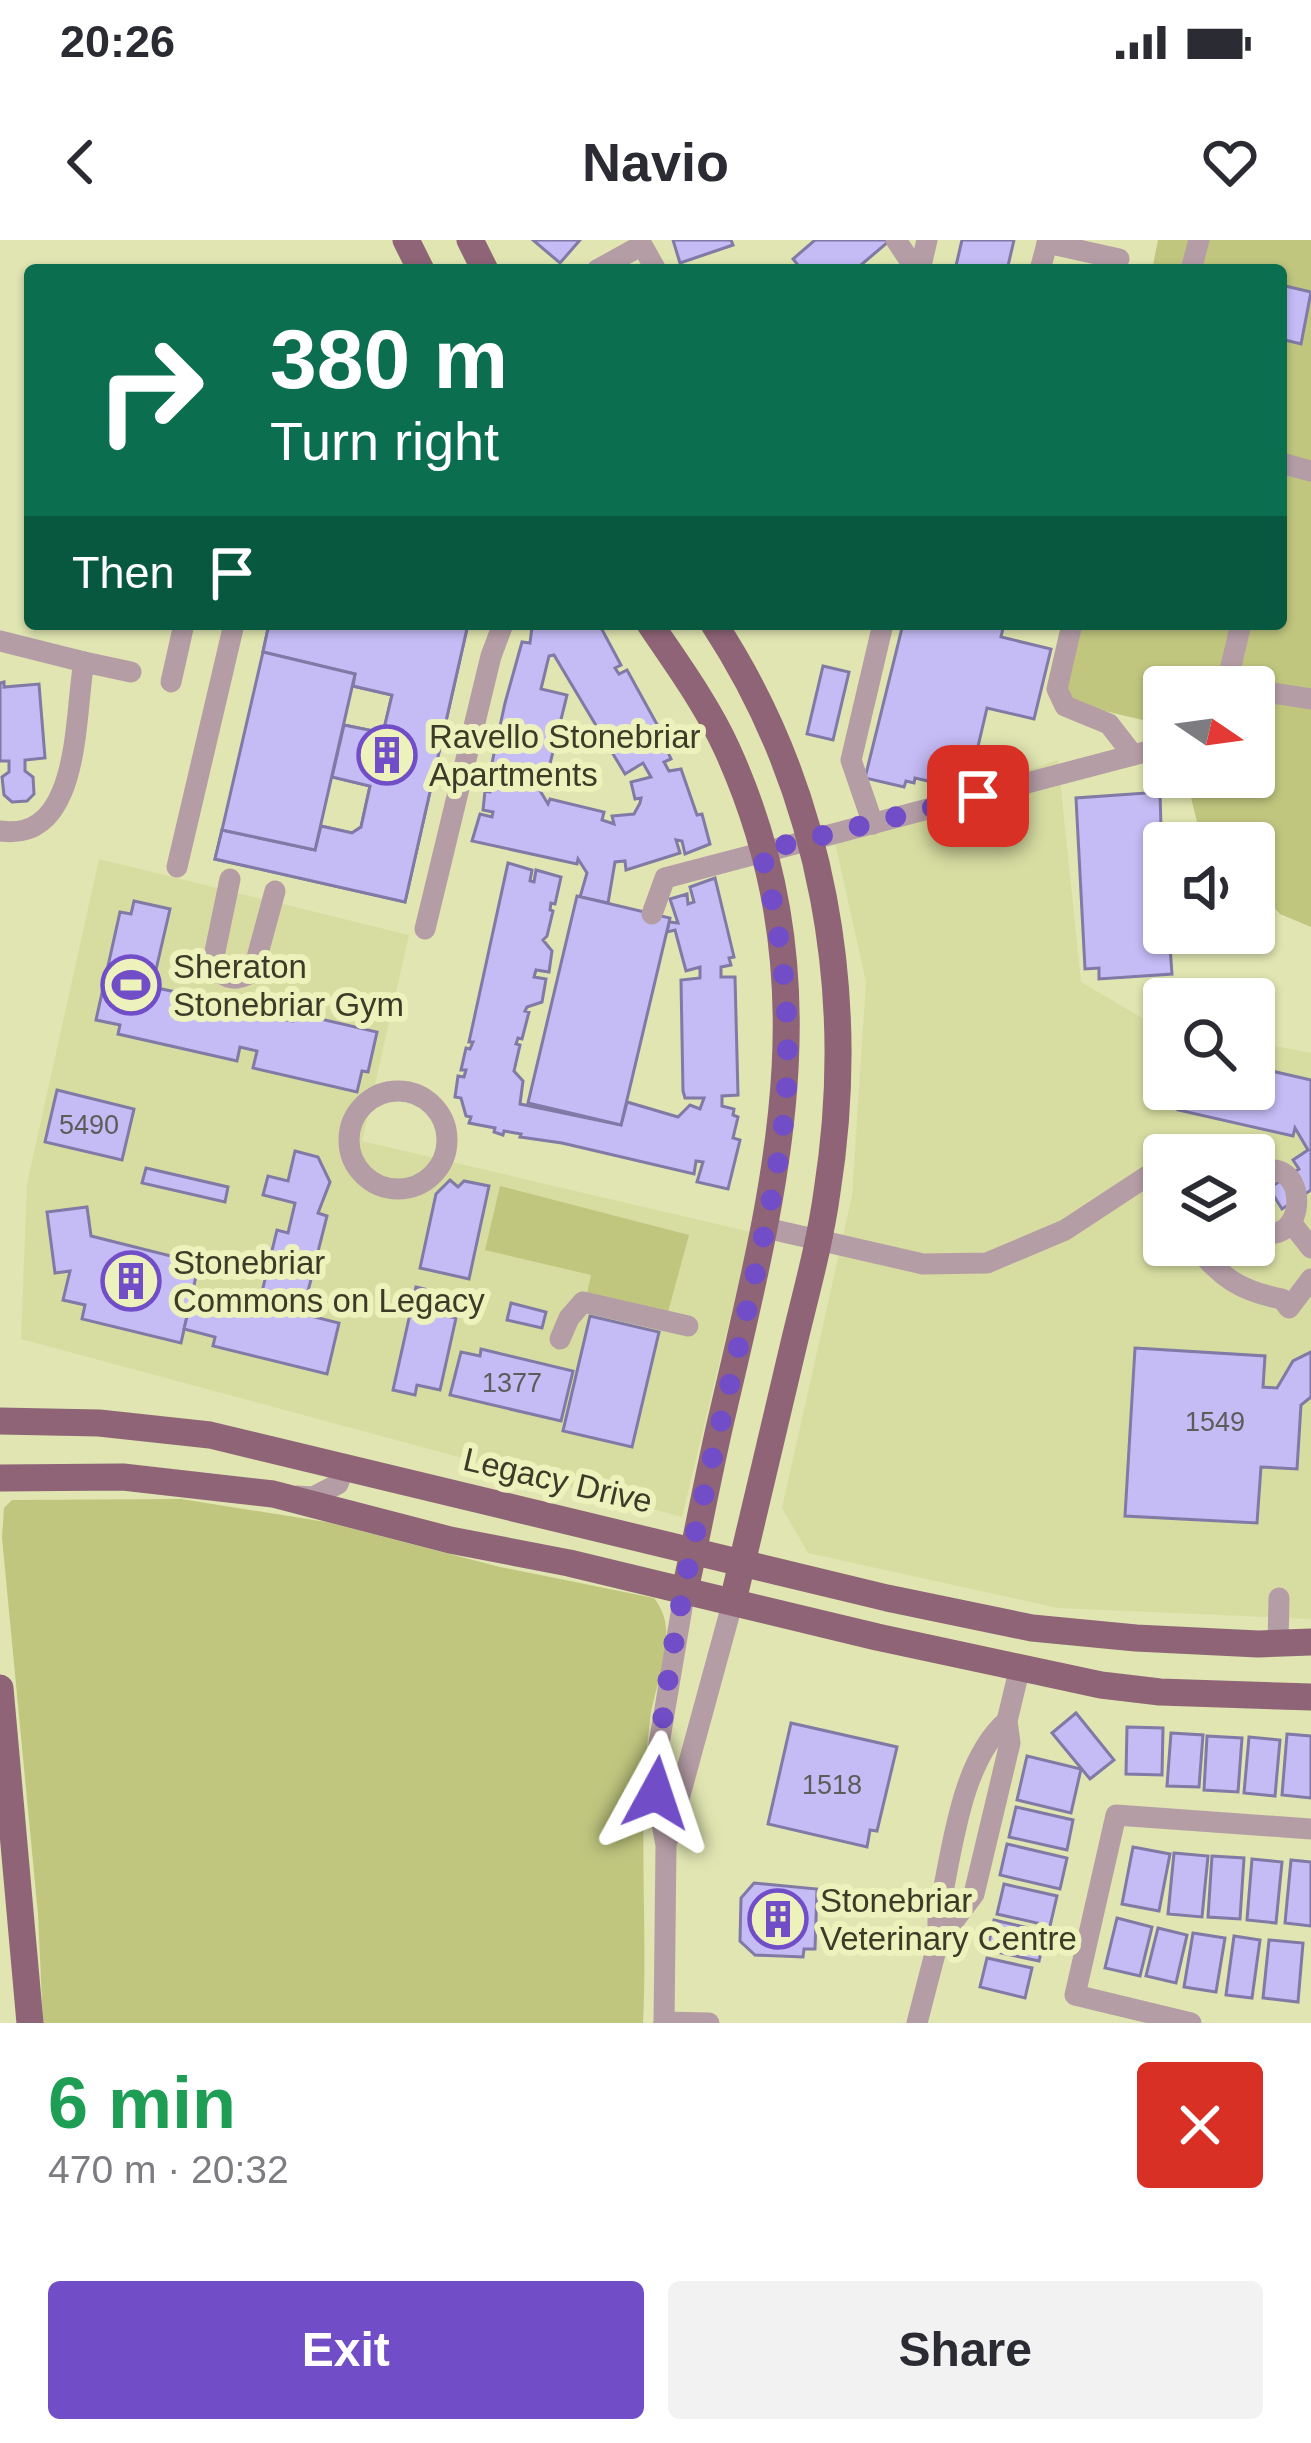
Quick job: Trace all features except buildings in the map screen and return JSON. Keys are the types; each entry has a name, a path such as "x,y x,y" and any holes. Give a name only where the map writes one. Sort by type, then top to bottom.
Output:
{"main road":[{"path":"654,630 728,750 761,851 779,931 788,1055 782,1133 766,1228 685,1590"},
{"path":"718,630 748,681 811,838 833,952 838,1042 832,1160 818,1240 734,1601"},
{"name":"Legacy Drive","path":"0,1421 78,1421 179,1430 1032,1628 1136,1638 1311,1642"},
{"path":"0,1478 123,1478 273,1493 450,1540 1101,1685 1311,1697"},
{"path":"1020,1667 1032,1628"},
{"path":"0,1688 30,2023"}],"street":[{"path":"606,264 640,242"},
{"path":"1048,242 1119,259"},
{"path":"171,682 183,630"},
{"path":"177,867 233,630"},
{"path":"425,929 490,656 501,630"},
{"path":"872,824 851,760 882,630"},
{"path":"1071,630 1057,689 1065,706 1109,724 1133,754"},
{"path":"1233,666 1240,630"},
{"path":"0,641 131,672"},
{"path":"0,831 27,833 46,819 62,788 80,722 84,662"},
{"path":"1275,693 1311,699"},
{"path":"652,914 664,878 1143,752"},
{"path":"230,879 212,967 224,977 240,980 253,972 275,891"},
{"path":"406,1091 436,1108 448,1136 446,1151 439,1168 426,1181 407,1190 391,1190 371,1183 356,1168 349,1149 349,1128 357,1111 371,1098 406,1091"},
{"path":"1275,1171 1299,1186 1303,1206 1293,1225 1275,1234"},
{"path":"766,1228 923,1264 987,1264 1065,1230 1143,1180"},
{"path":"1293,1225 1311,1248"},
{"path":"1213,1266 1250,1293 1282,1299 1289,1308 1311,1280"},
{"path":"560,1339 583,1302 688,1326"},
{"path":"273,1493 313,1497 338,1484 344,1467"},
{"path":"685,1590 659,1744 656,1793 666,1845 664,2022 709,2023"},
{"path":"1278,1643 1279,1598"},
{"path":"666,1845 734,1601"},
{"path":"938,1942 974,1894 1010,1743 1007,1721 1020,1667"},
{"path":"917,2023 973,1766 991,1736 1007,1721"},
{"path":"964,1806 994,1814"},
{"path":"1191,2023 1075,1995 1116,1815 1311,1829"}],"shaded area":[{"path":"1158,240 1311,240 1311,927 1275,909 1275,822 1197,822 1191,798 1275,798 1275,666 1143,666 1143,720 1062,701 1074,630 1287,630 1287,264 1153,264"},
{"path":"1058,760 1081,982 1143,1019 1143,1110 1275,1110 1275,1046 1311,1053 1311,1619 1058,1608 808,1553 782,1508 852,1196 866,982 833,833"},
{"path":"99,859 409,935 362,1141 751,1232 682,1517 21,1339 27,1184"},
{"path":"500,1186 689,1235 668,1312 587,1294 591,1275 485,1250"},
{"path":"181,1499 326,1522 500,1567 654,1598 666,1626 666,1641 646,1758 643,2023 43,2023 38,1914 2,1538 4,1508 12,1500"}],"place":[{"name":"Ravello Stonebriar Apartments","path":"387,755"},
{"name":"Sheraton Stonebriar Gym","path":"131,985"},
{"name":"Stonebriar Commons on Legacy","path":"131,1281"},
{"name":"Stonebriar Veterinary Centre","path":"778,1919"}],"route":[{"path":"656,1793 659,1744 685,1590 766,1228 782,1133 788,1055 784,978 761,851 978,796"}]}
